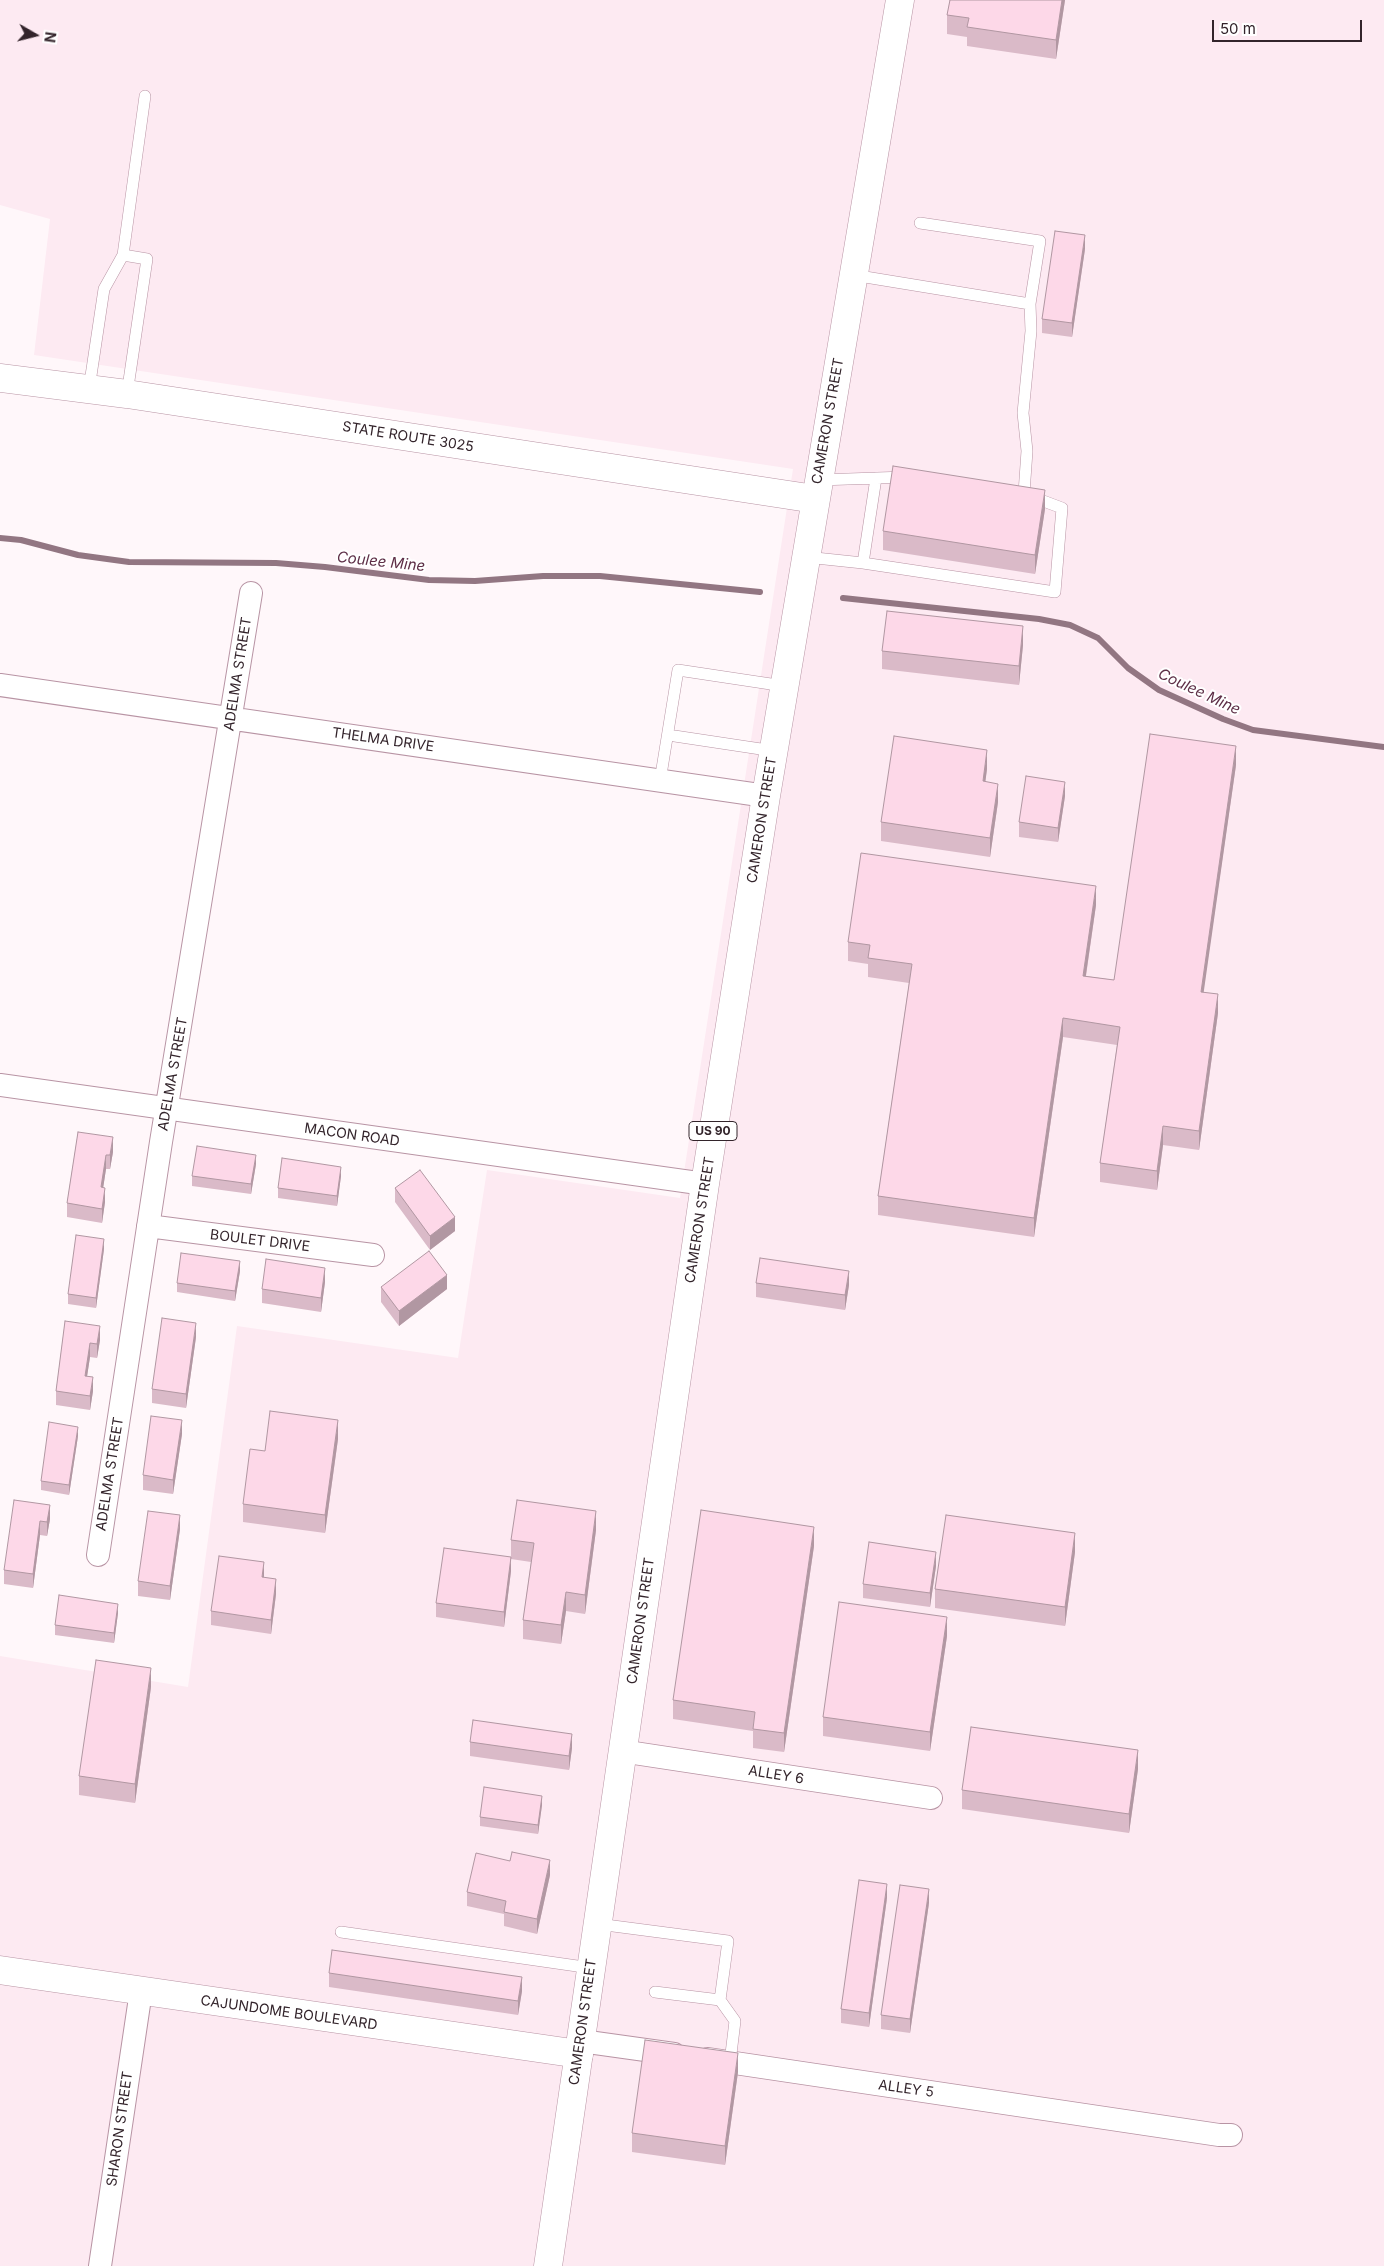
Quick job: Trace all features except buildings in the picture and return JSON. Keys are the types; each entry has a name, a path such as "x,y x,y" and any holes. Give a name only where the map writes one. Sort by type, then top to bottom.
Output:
{"main road":[{"name":"CAMERON STREET","path":"548,2266 598,1924 621,1750 705,1184 816,490 900,0"},
{"name":"STATE ROUTE 3025","path":"0,378 816,490"},
{"name":"CAJUNDOME BOULEVARD","path":"0,1970 141,1991 580,2048"}],"street":[{"name":"ADELMA STREET","path":"98,1555 148,1226 251,593"},
{"name":"THELMA DRIVE","path":"0,685 766,796"},
{"name":"MACON ROAD","path":"0,1085 705,1184"},
{"name":"BOULET DRIVE","path":"148,1226 372,1255"},
{"name":"ALLEY 6","path":"621,1750 931,1798"},
{"name":"SHARON STREET","path":"100,2266 141,1991"},
{"name":"ALLEY 5","path":"580,2048 730,2062 1219,2135 1231,2135"}],"lane":[{"path":"89,389 104,289 123,255 145,96"},
{"path":"920,223 1040,242 1030,304 1032,331 1023,413 1027,452 1024,493"},
{"path":"123,255 147,258 127,394"},
{"path":"853,275 1030,304"},
{"path":"863,563 876,478"},
{"path":"816,490 876,478 920,478"},
{"path":"805,557 863,563 1055,592 1062,508 1024,493 1005,490"},
{"path":"660,781 678,670 784,686"},
{"path":"668,735 774,751"},
{"path":"598,1924 728,1941 720,2000 735,2021 730,2062"},
{"path":"341,1932 591,1968"},
{"path":"655,1992 720,2000"}],"shaded area":[{"path":"0,0 1384,0 1384,2266 0,2266 0,1656 188,1687 237,1326 458,1358 487,1170 680,1198 793,469 34,355 50,219 0,205"}],"waterway":[{"name":"Coulee Mine","path":"0,538 21,540 78,555 129,562 276,563 429,580 475,581 543,576 600,576 760,592"},
{"name":"Coulee Mine","path":"843,598 1039,619 1070,625 1098,638 1128,668 1159,690 1223,719 1253,730 1384,747"}]}
